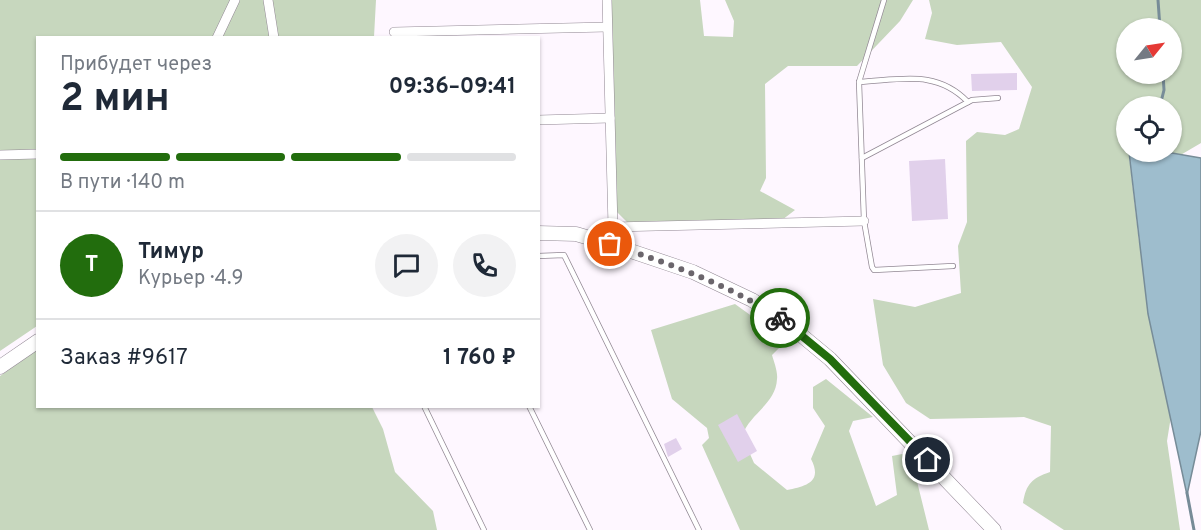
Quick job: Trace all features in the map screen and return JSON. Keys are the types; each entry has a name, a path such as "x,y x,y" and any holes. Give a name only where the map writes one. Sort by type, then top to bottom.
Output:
{"main road":[{"path":"540,233 576,234 693,272 752,300 783,320 830,359 864,392 994,530"},
{"path":"0,367 36,342"}],"street":[{"path":"218,36 235,0"},
{"path":"268,0 274,36"},
{"path":"607,0 613,227 610,244"},
{"path":"394,32 608,27"},
{"path":"540,120 610,118"},
{"path":"0,155 36,154"},
{"path":"613,227 864,221"}],"lane":[{"path":"884,0 859,82 864,221 874,270 953,266"},
{"path":"859,82 932,80 947,84 968,102"},
{"path":"862,158 968,102 998,98"},
{"path":"540,256 564,255 699,530"},
{"path":"425,408 484,530"},
{"path":"530,408 590,530"}],"green space":[{"path":"0,0 376,0 374,36 36,36 36,327 0,351"},
{"path":"609,0 700,0 704,36 733,37 734,21 725,0 913,0 900,21 857,66 788,66 765,84 766,178 760,191 795,210 782,220 631,226 616,211"},
{"path":"929,0 1201,0 1201,143 1182,154 1182,96 1116,96 1116,162 1130,162 1139,242 1162,259 1178,373 1167,441 1180,530 1064,530 1023,503 1028,486 1050,472 1051,426 1024,417 930,419 906,403 883,365 873,299 915,307 961,293 958,246 967,222 966,141 977,132 1005,135 1019,129 1032,87 1001,42 957,45 925,39 932,13"},
{"path":"735,304 786,341 772,355 777,376 772,395 750,421 742,436 754,463 787,490 811,482 815,473 811,459 825,426 813,408 813,387 826,379 873,417 853,421 849,431 876,506 897,495 892,456 902,454 911,457 929,530 740,530 702,445 709,438 707,428 672,399 651,330"},
{"path":"36,351 36,408 372,408 383,429 395,472 433,511 437,530 0,530 0,376"}],"water":[{"path":"1182,155 1201,158 1201,431 1187,495 1148,314 1130,162 1182,162"}],"building":[{"path":"1017,73 1017,90 972,91 971,74"},
{"path":"945,159 948,219 912,221 909,161"},
{"path":"737,414 757,451 738,462 718,425"},
{"path":"676,438 682,449 668,457 664,444"}],"waterway":[{"path":"1158,0 1159,18"},
{"path":"1162,96 1164,84"},
{"path":"1187,493 1194,530"}],"way so far":[{"path":"610,244 693,272 752,300 780,318"}],"route":[{"path":"780,318 830,359 928,460"}]}
